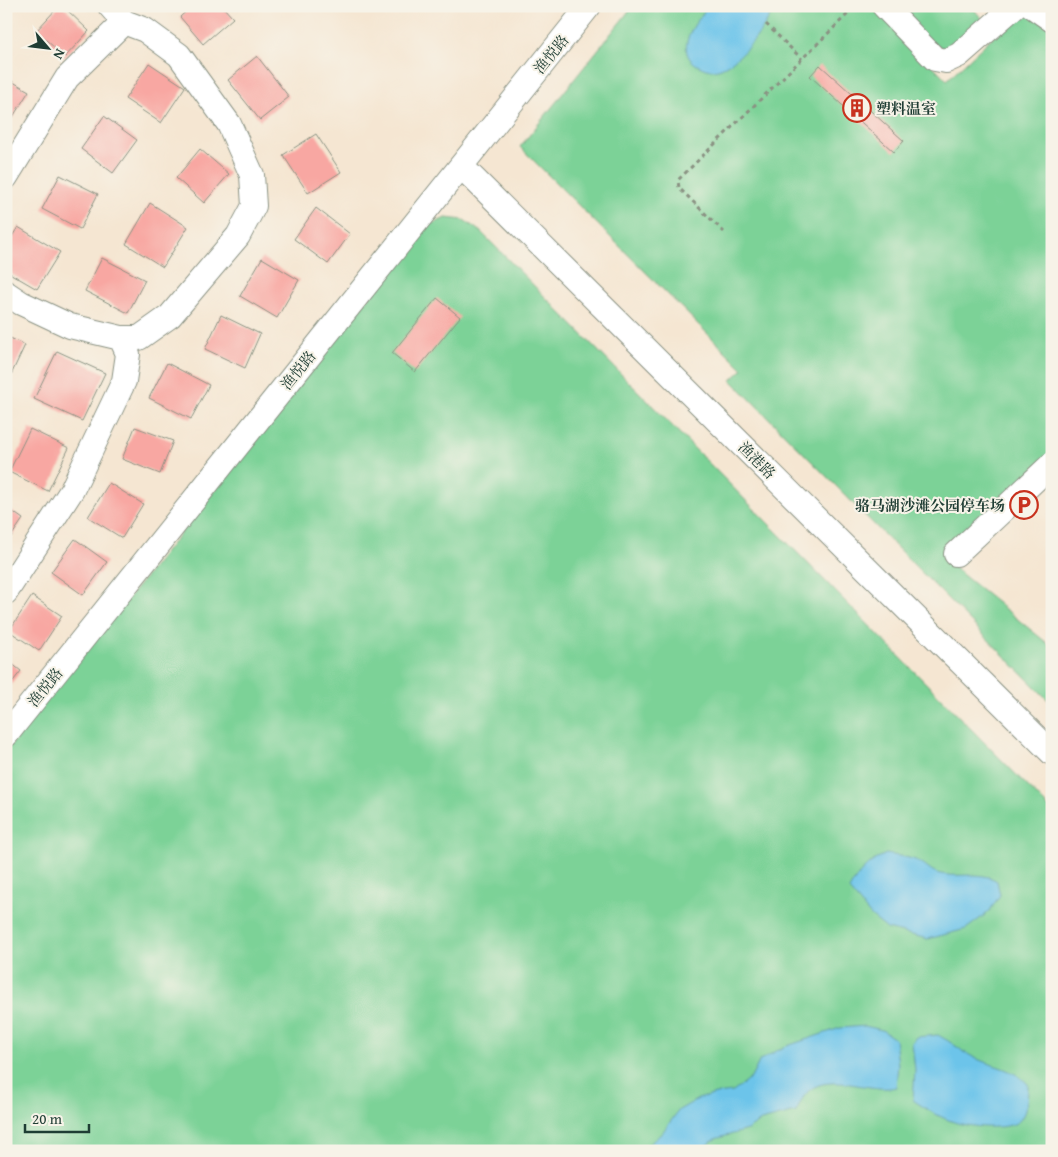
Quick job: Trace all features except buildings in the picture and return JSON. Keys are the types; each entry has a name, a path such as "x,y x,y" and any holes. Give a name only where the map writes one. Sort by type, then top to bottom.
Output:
{"street":[{"name":"渔悦路","path":"6,735 589,6"},
{"path":"884,6 935,59 946,61 959,55 1015,6"},
{"path":"1032,6 1052,20"},
{"path":"6,177 67,78 117,14 145,30 179,56 229,124 252,175 254,206 238,236 170,316 139,338 121,338 70,326 21,303 6,293"},
{"name":"渔港路","path":"461,166 1052,753"},
{"path":"6,592 72,490 124,381 128,354 121,338"},
{"path":"956,554 1052,464"}],"path":[{"path":"724,232 679,188 678,180 856,6"},
{"path":"766,24 802,59"}],"green space":[{"path":"633,6 874,6 947,80 1015,16 1026,12 1052,28 1052,452 942,558 1052,647 1052,704 731,380 743,369 520,147"},
{"path":"893,6 971,6 984,21 953,50 944,48 927,39"},
{"path":"446,218 464,220 481,232 1052,811 1052,1151 6,1151 6,751 420,234 431,224"}],"water":[{"path":"709,6 773,6 774,9 759,34 745,51 729,64 710,70 691,60 687,53 686,45 693,28"},
{"path":"886,854 916,860 933,871 945,875 976,875 990,878 997,881 1000,895 989,912 966,929 928,939 887,929 871,916 849,890 864,868"},
{"path":"865,1026 882,1030 895,1039 898,1064 896,1087 874,1088 849,1084 824,1084 813,1087 805,1095 796,1112 761,1121 747,1130 715,1139 699,1151 641,1151 662,1133 679,1110 698,1099 733,1092 751,1078 760,1060 784,1047 840,1028"},
{"path":"938,1035 975,1058 1016,1074 1028,1084 1025,1109 1019,1121 1014,1124 997,1127 978,1127 960,1124 928,1110 913,1100 915,1070 912,1043 916,1037"}],"place":[{"name":"塑料温室","path":"857,108"},
{"name":"骆马湖沙滩公园停车场","path":"1024,505"}]}
